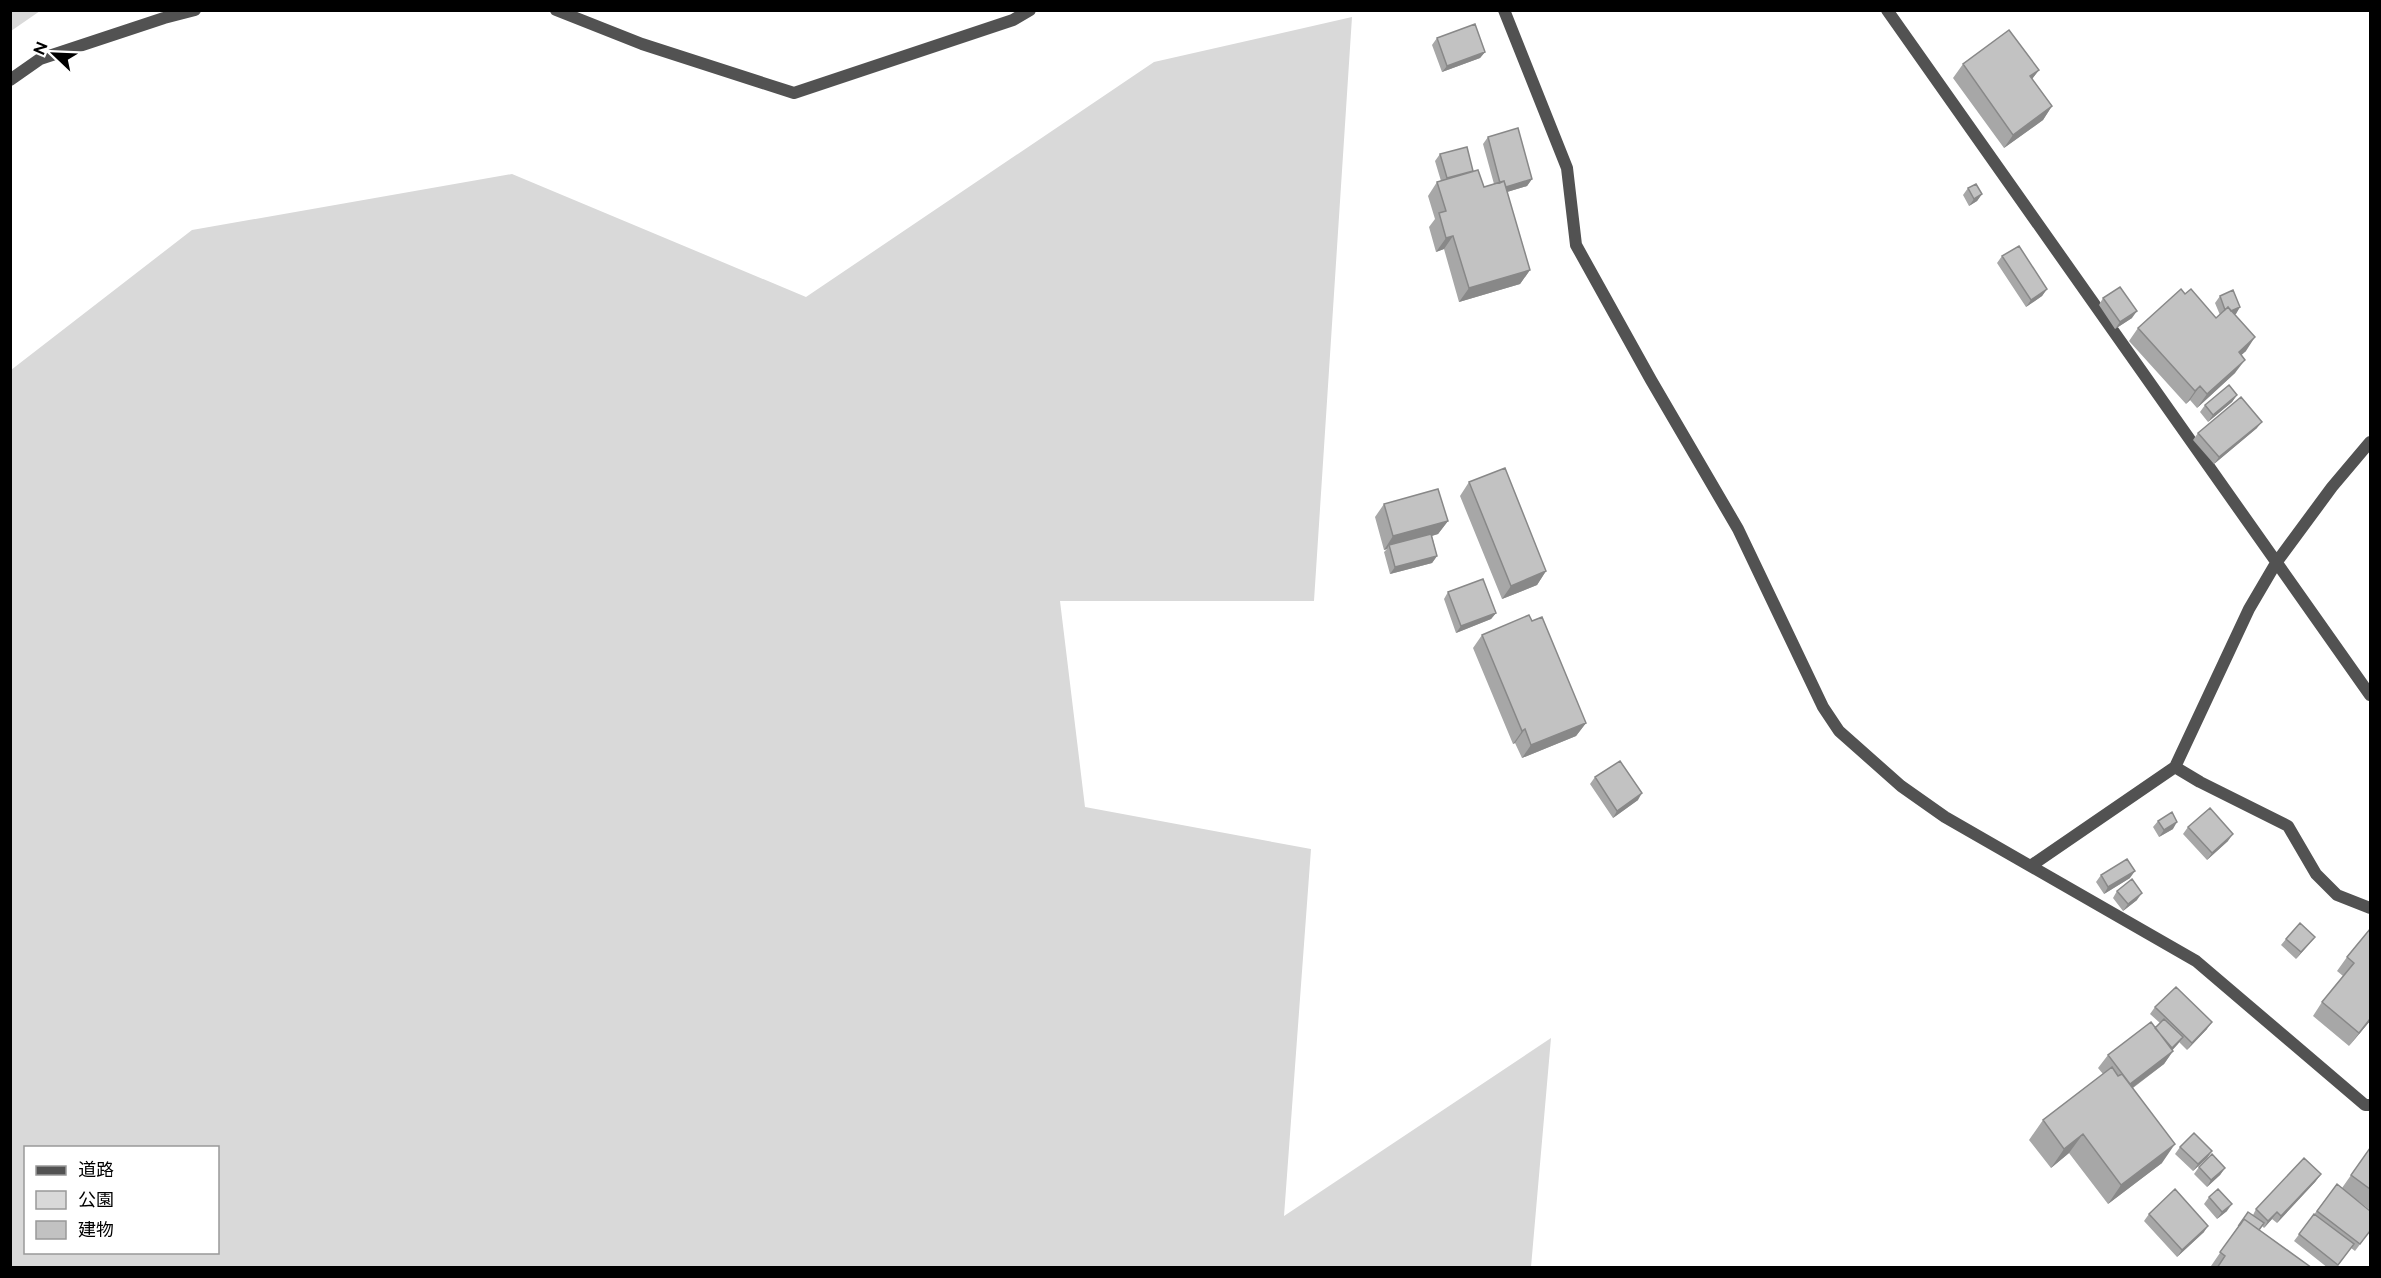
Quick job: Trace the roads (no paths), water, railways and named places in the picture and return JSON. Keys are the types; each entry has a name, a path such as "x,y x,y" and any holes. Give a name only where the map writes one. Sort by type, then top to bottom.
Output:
{"street":[{"path":"10,80 40,59 195,10"},
{"path":"556,10 642,44 795,93 1013,20 1030,10"},
{"path":"1887,10 2370,695"},
{"path":"1508,13 1567,168 1576,245 1738,529 1823,707 1839,731 1901,786 1944,817 2032,865 2196,961 2365,1105 2370,1105"},
{"path":"2032,865 2175,767 2249,609 2276,563 2332,487 2370,442"},
{"path":"2175,767 2200,783 2288,826 2316,874 2337,895 2370,908"}]}
